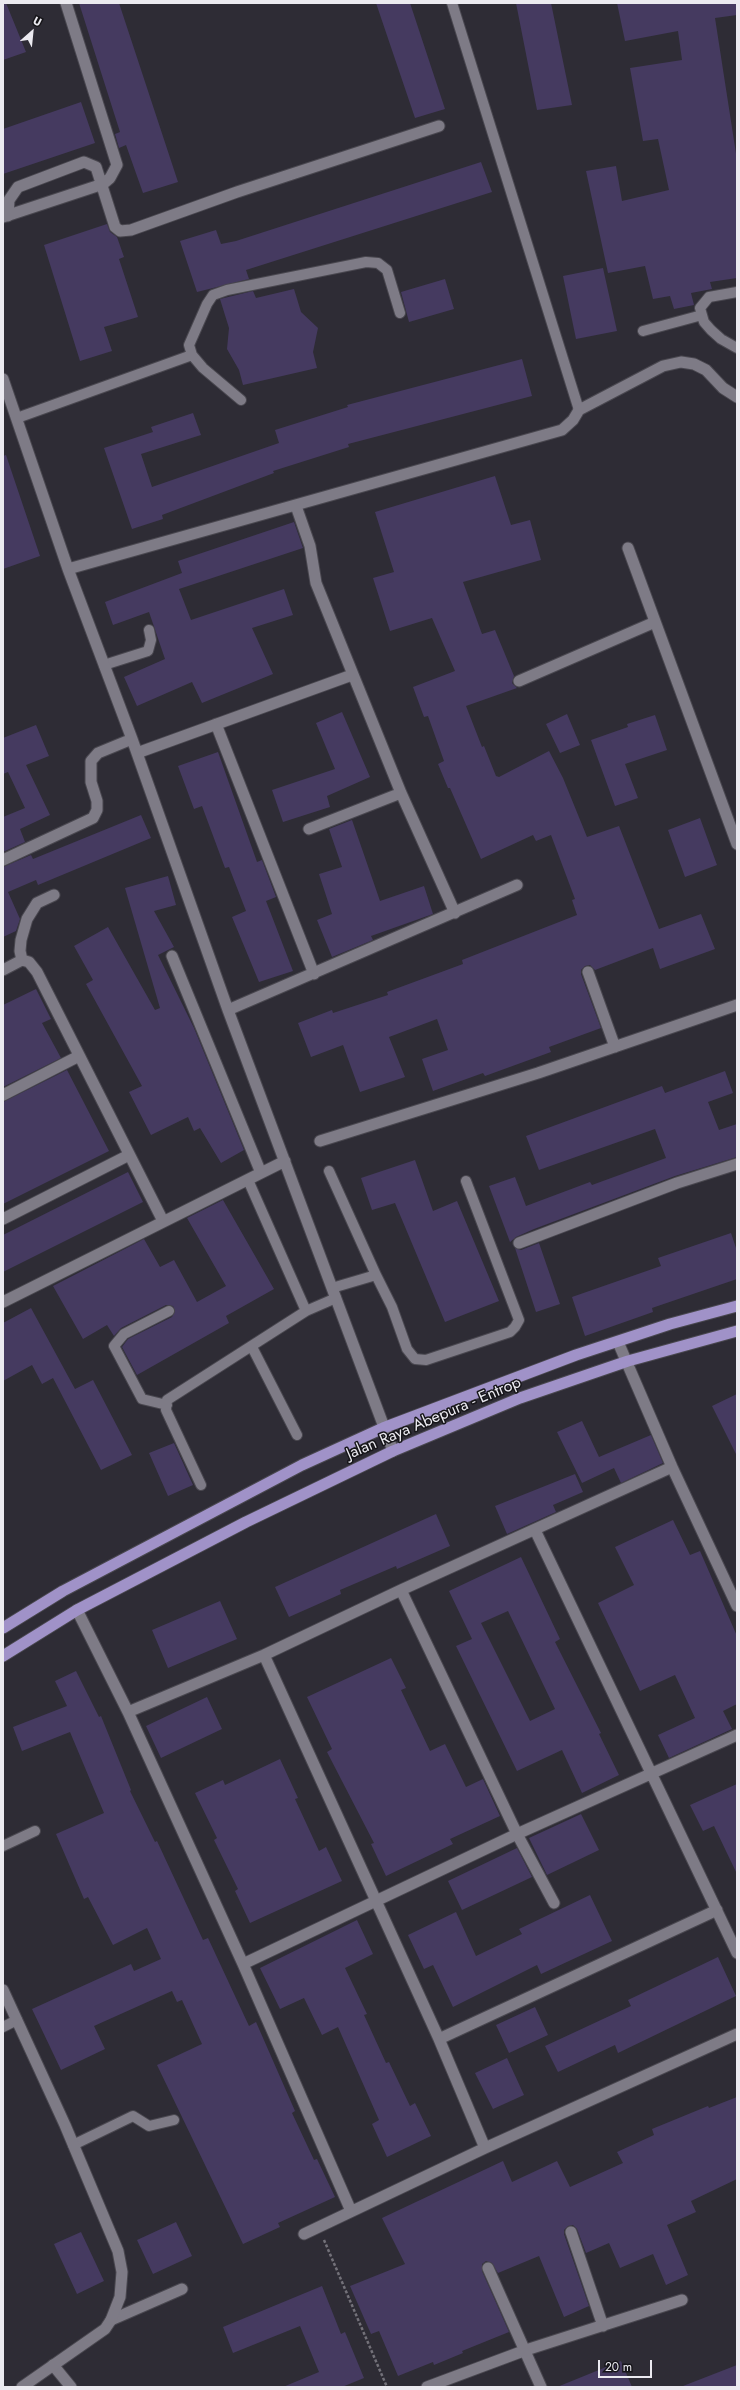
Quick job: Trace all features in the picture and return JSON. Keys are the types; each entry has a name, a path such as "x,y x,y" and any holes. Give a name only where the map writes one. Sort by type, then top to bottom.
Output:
{"highway":[{"path":"3,1628 63,1591 302,1465 383,1428 576,1355 670,1324 737,1306"},
{"name":"Jalan Raya Abepura - Entrop","path":"3,1656 77,1610 157,1568 393,1452 520,1398 628,1361 737,1331"}],"street":[{"path":"66,3 117,165 110,178 103,184 6,217 9,200 18,187 84,162 96,167 103,184 115,227 120,231 131,230 237,192 439,126"},
{"path":"68,569 562,430 573,420 579,410 664,366 681,362 694,364 706,370 723,388 737,397"},
{"path":"3,379 68,569 132,739 228,1010 286,1161 393,1452"},
{"path":"296,506 310,546 316,583 401,793 455,913"},
{"path":"628,548 737,844"},
{"path":"519,681 655,622"},
{"path":"137,753 352,674"},
{"path":"216,724 314,974"},
{"path":"3,860 93,818 97,810 97,801 91,782 91,762 98,753 132,739"},
{"path":"309,829 401,793"},
{"path":"228,1010 517,885"},
{"path":"22,960 20,951 21,940 27,920 37,903 54,895"},
{"path":"172,956 261,1173"},
{"path":"3,970 22,960 29,962 37,972 163,1221"},
{"path":"588,972 615,1047"},
{"path":"320,1141 615,1047 737,1005"},
{"path":"3,1095 79,1056"},
{"path":"3,1219 129,1155"},
{"path":"3,1302 286,1161"},
{"path":"519,1243 677,1183 737,1164"},
{"path":"618,1342 628,1361 672,1467 737,1606"},
{"path":"128,1712 264,1655 401,1590 672,1467"},
{"path":"535,1530 737,1953"},
{"path":"401,1590 517,1834 554,1903"},
{"path":"77,1610 128,1712 243,1964 351,2211"},
{"path":"264,1655 439,2039 485,2148"},
{"path":"243,1964 517,1834 737,1735"},
{"path":"439,2039 717,1910"},
{"path":"3,1990 73,2145 118,2251 122,2285 112,2320"},
{"path":"304,2234 318,2226 485,2148 737,2034"},
{"path":"571,2232 603,2326"},
{"path":"488,2268 526,2350 541,2387"},
{"path":"22,2387 94,2337 112,2320 182,2288"},
{"path":"427,2387 526,2350 682,2300"},
{"path":"53,2365 71,2387"}],"lane":[{"path":"452,3 579,410"},
{"path":"242,400 203,368 192,355 189,345 198,321 213,295 366,262 378,263 387,270 400,313"},
{"path":"737,292 709,297 700,308 704,322 711,330 721,339 737,348"},
{"path":"643,331 702,315"},
{"path":"17,418 192,355"},
{"path":"104,665 148,651 151,640 149,630"},
{"path":"330,1171 376,1275 392,1307 407,1349 415,1359 426,1360 510,1332 519,1320 466,1181"},
{"path":"248,1180 306,1311"},
{"path":"201,1485 166,1410 168,1400 187,1386 252,1347 334,1293 376,1275"},
{"path":"167,1405 142,1399 114,1346 124,1334 169,1311"},
{"path":"252,1347 297,1435"},
{"path":"3,1846 35,1831"},
{"path":"3,2027 17,2020"},
{"path":"73,2145 133,2116 149,2126 174,2120"}],"path":[{"path":"318,2226 387,2387"}],"building":[{"path":"3,3 6,3 26,52 3,60"},
{"path":"79,3 119,3 178,182 143,193 126,145 119,148 115,134 120,132"},
{"path":"376,3 410,3 445,109 415,118"},
{"path":"516,3 551,3 572,105 537,110"},
{"path":"617,3 737,3 737,15 715,18 737,160 737,278 710,282 712,289 691,293 694,305 674,309 670,296 653,299 645,266 608,273 586,171 616,166 622,201 669,190 658,139 643,141 630,68 682,60 678,31 625,41"},
{"path":"81,102 95,143 3,174 3,129"},
{"path":"481,162 492,192 246,270 249,279 197,292 180,241 216,230 221,244 236,241"},
{"path":"107,224 110,232 117,237 124,257 119,259 138,317 104,327 112,351 80,361 44,245"},
{"path":"603,268 617,331 576,339 563,276"},
{"path":"445,279 454,309 409,322 401,292"},
{"path":"294,289 301,312 318,328 313,352 317,368 243,385 239,370 227,349 229,328 220,299 253,291 256,298"},
{"path":"522,359 532,396 348,444 349,447 273,471 274,473 162,515 163,519 132,529 104,448 153,432 151,427 193,413 201,435 141,454 152,487 279,443 275,430 348,407 347,405"},
{"path":"6,455 40,556 3,569 3,456"},
{"path":"495,476 511,525 530,520 541,560 463,582 482,634 495,630 514,676 512,683 517,688 466,706 482,747 484,746 496,776 499,777 549,751 563,778 587,837 619,826 659,929 701,914 715,949 660,969 653,948 595,970 590,965 585,966 581,970 581,974 601,1028 549,1047 551,1052 485,1076 483,1073 433,1091 422,1059 448,1050 437,1019 389,1037 405,1077 360,1092 343,1045 311,1057 298,1023 332,1010 333,1013 388,995 387,992 463,964 462,960 577,915 572,900 575,899 551,835 536,841 533,835 481,859 438,764 444,761 428,716 424,717 413,687 455,671 432,618 390,631 373,578 394,572 375,512"},
{"path":"294,522 303,548 179,589 191,620 284,589 293,615 252,628 273,674 202,703 192,682 137,706 124,677 165,659 149,612 113,625 105,602 182,573 178,561"},
{"path":"342,712 370,777 327,796 330,807 283,822 272,790 335,769 316,723"},
{"path":"567,714 580,745 560,753 546,724"},
{"path":"655,715 667,750 625,764 638,798 615,806 591,740 628,727 627,724"},
{"path":"36,725 49,756 26,765 50,815 20,829 25,842 3,852 3,817 25,808 8,772 3,774 3,738"},
{"path":"218,752 257,862 262,860 276,897 266,901 293,971 259,982 232,917 246,911 229,867 225,868 202,806 194,809 178,766"},
{"path":"141,815 151,838 38,885 36,880 8,892 20,919 16,931 3,937 3,867 31,855 33,859"},
{"path":"700,818 717,865 685,877 668,830"},
{"path":"352,820 380,901 424,886 433,914 371,936 373,940 332,957 317,920 332,914 319,874 342,867 329,829"},
{"path":"168,876 176,905 154,911 174,947 158,955 194,1028 244,1150 221,1163 200,1128 194,1131 188,1117 151,1135 129,1092 142,1086 86,984 93,980 74,946 108,927 155,1010 160,1008 125,888"},
{"path":"36,989 51,1019 42,1023 61,1058 3,1087 3,1005"},
{"path":"67,1070 109,1151 3,1204 3,1102"},
{"path":"725,1071 733,1093 708,1102 719,1130 737,1124 737,1157 675,1176 534,1229 516,1237 510,1242 489,1186 515,1177 526,1206 590,1182 592,1185 666,1158 655,1129 539,1170 526,1136 662,1086 665,1093"},
{"path":"415,1160 433,1211 457,1201 499,1301 445,1322 395,1203 372,1210 361,1178"},
{"path":"128,1172 143,1202 3,1272 3,1235"},
{"path":"223,1200 274,1289 226,1316 229,1323 137,1375 122,1347 128,1339 172,1317 175,1311 173,1306 166,1305 121,1328 114,1336 107,1325 83,1339 53,1286 144,1239 160,1267 174,1260 197,1302 226,1286 187,1218"},
{"path":"731,1233 737,1251 737,1279 652,1308 653,1312 585,1336 572,1297 661,1266 658,1258"},
{"path":"539,1243 560,1304 536,1312 515,1248 521,1250"},
{"path":"31,1308 75,1389 93,1380 132,1455 101,1470 53,1378 42,1384 32,1365 3,1381 3,1323"},
{"path":"737,1394 737,1456 712,1406"},
{"path":"582,1421 599,1457 651,1435 663,1463 621,1483 614,1468 582,1483 557,1432"},
{"path":"174,1443 193,1485 168,1496 149,1453"},
{"path":"575,1474 583,1492 553,1505 556,1512 507,1534 495,1506"},
{"path":"436,1514 450,1546 397,1569 396,1566 340,1590 341,1594 289,1617 275,1587"},
{"path":"673,1520 690,1555 700,1551 737,1636 737,1704 723,1711 732,1729 669,1758 658,1735 695,1718 675,1675 640,1691 598,1603 634,1585 615,1547"},
{"path":"521,1557 560,1639 555,1642 601,1733 599,1734 619,1775 582,1793 562,1750 517,1771 456,1646 472,1639 449,1591","holes":["508,1611 555,1709 530,1721 481,1623"]},
{"path":"220,1601 237,1639 168,1668 152,1630"},
{"path":"391,1658 406,1688 401,1690 430,1751 445,1744 466,1787 483,1779 500,1816 450,1839 453,1844 386,1876 371,1844 374,1843 327,1752 332,1749 307,1697"},
{"path":"76,1671 99,1717 101,1716 131,1790 130,1791 155,1842 157,1841 203,1940 208,1938 249,2026 256,2022 295,2111 292,2113 314,2160 317,2159 335,2197 278,2223 280,2227 243,2244 157,2065 202,2044 182,2000 177,2002 172,1991 94,2026 105,2049 61,2070 32,2009 131,1964 134,1971 161,1959 147,1928 113,1945 88,1897 84,1899 56,1834 104,1813 70,1732 22,1751 13,1727 67,1706 55,1681"},
{"path":"207,1697 222,1729 161,1758 146,1726"},
{"path":"280,1759 298,1798 295,1799 319,1851 326,1847 342,1881 250,1923 235,1891 238,1889 214,1840 217,1838 195,1793 223,1780 225,1785"},
{"path":"737,1784 737,1874 714,1826 703,1831 690,1805"},
{"path":"581,1814 599,1850 547,1875 529,1838"},
{"path":"517,1848 532,1877 462,1910 448,1881"},
{"path":"590,1895 612,1941 541,1974 537,1965 453,2007 433,1965 424,1969 408,1935 456,1912 476,1956 522,1934 519,1929"},
{"path":"357,1920 373,1954 345,1968 367,2014 364,2015 386,2063 389,2062 410,2106 415,2103 431,2136 387,2157 372,2124 379,2120 338,2027 322,2035 304,1998 280,2009 260,1968"},
{"path":"718,1957 736,1996 618,2053 615,2045 558,2072 545,2046 631,2006 628,2000"},
{"path":"535,2007 548,2035 509,2053 496,2025"},
{"path":"507,2058 524,2095 493,2109 475,2073"},
{"path":"737,2097 737,2179 691,2201 696,2212 667,2225 688,2275 666,2285 653,2254 620,2268 609,2243 586,2253 577,2229 573,2225 568,2226 564,2230 564,2234 589,2306 564,2317 539,2256 498,2273 492,2263 486,2261 482,2264 482,2271 509,2332 462,2351 463,2353 434,2365 433,2362 398,2376 379,2331 371,2334 350,2286 405,2264 382,2218 503,2161 512,2182 557,2161 570,2187 623,2163 617,2152 654,2135 652,2129 708,2106 709,2108"},
{"path":"176,2222 192,2256 153,2274 137,2240"},
{"path":"81,2232 104,2281 77,2294 54,2244"},
{"path":"322,2286 341,2334 345,2332 364,2378 342,2387 283,2387 319,2372 300,2326 233,2353 223,2327"},
{"path":"621,2361 632,2387 557,2387"},
{"path":"737,2365 737,2387 683,2386"}]}
